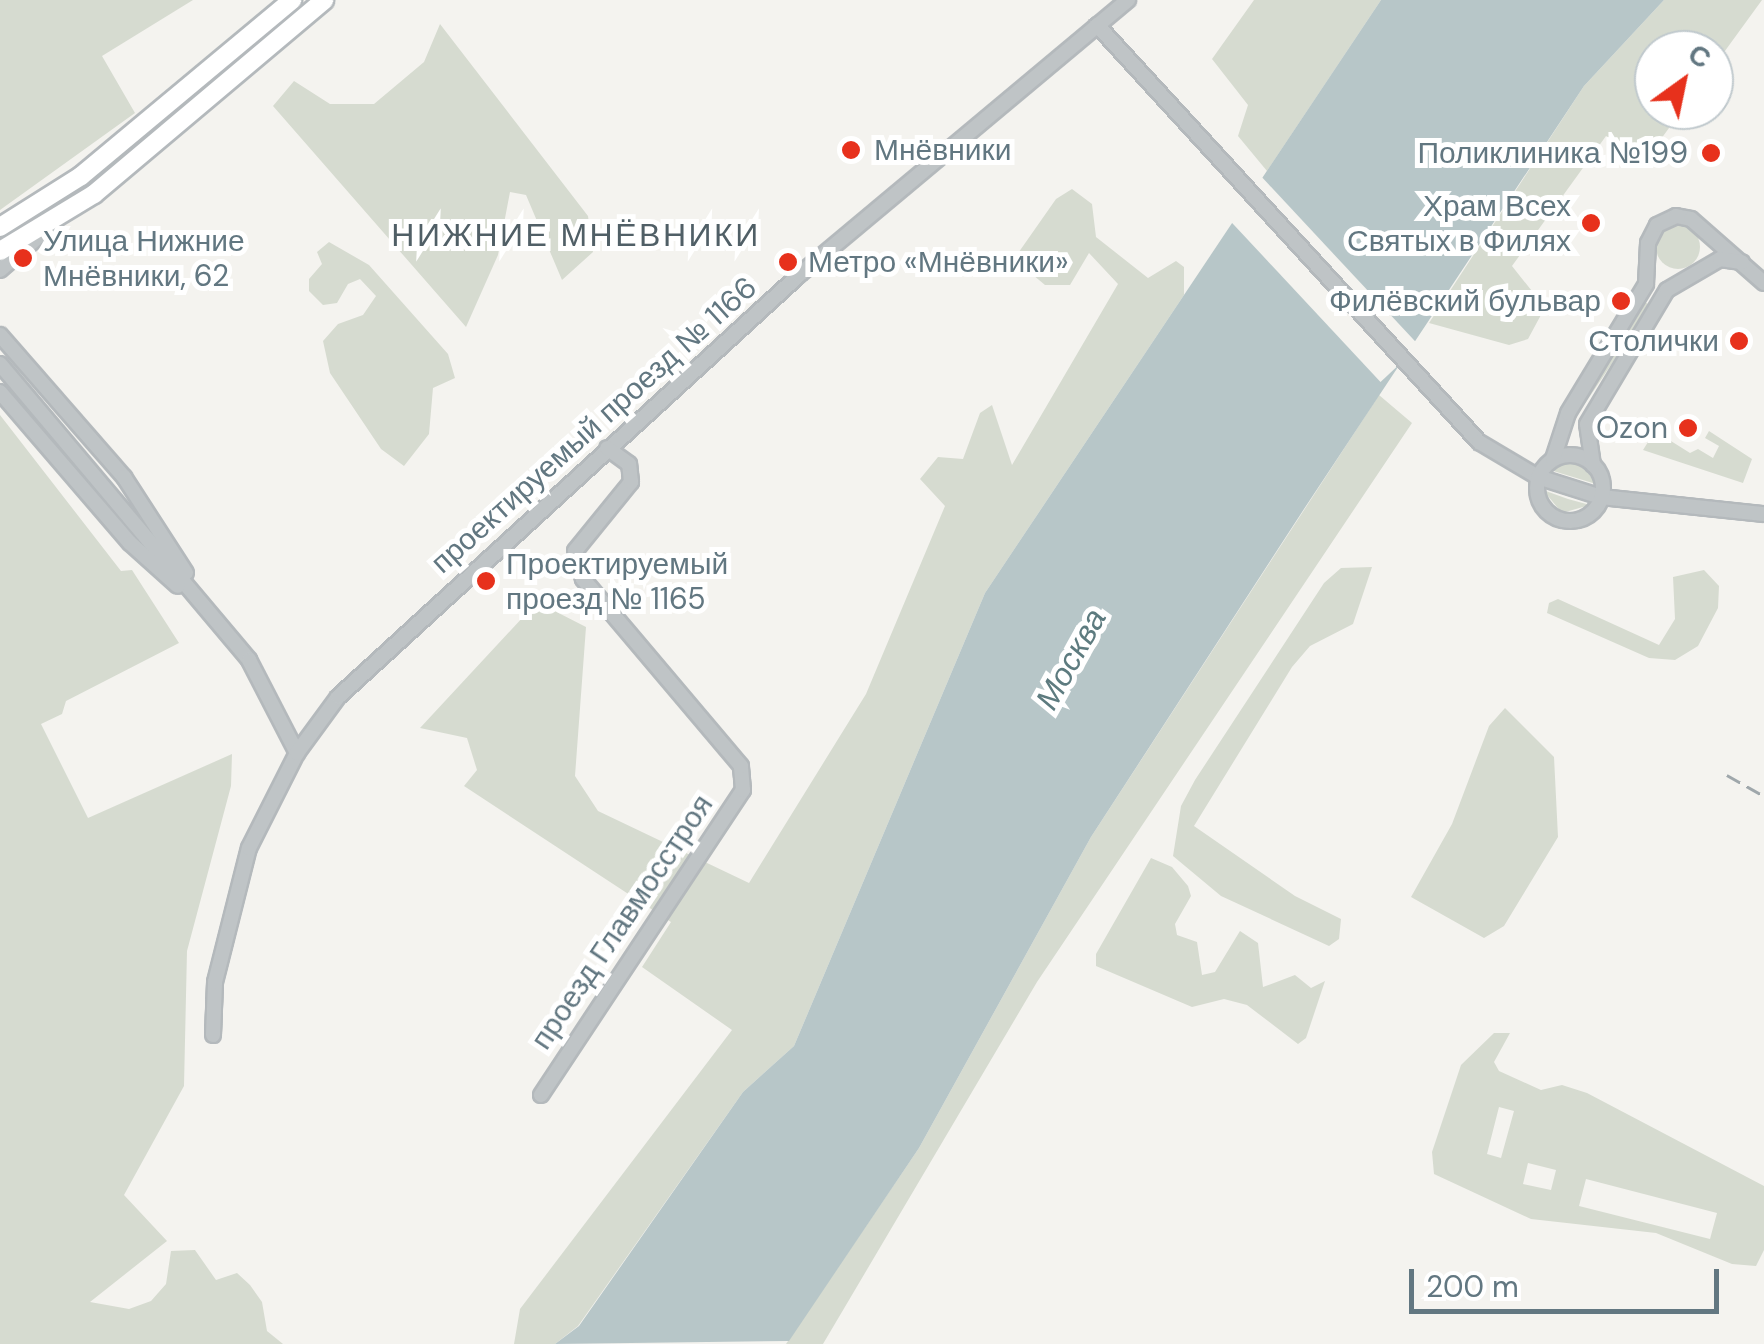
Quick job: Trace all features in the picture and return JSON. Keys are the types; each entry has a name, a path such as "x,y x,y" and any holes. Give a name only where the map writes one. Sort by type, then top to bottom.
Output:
{"main road":[{"path":"0,227 82,176 292,0"},
{"path":"0,251 56,221 324,0"}],"street":[{"name":"проектируемый проезд № 1166","path":"297,753 338,697 799,274 1128,0"},
{"path":"1098,25 1208,152 1479,442 1538,477 1601,496 1764,514"},
{"path":"1743,263 1720,259 1667,290 1588,424 1601,496 1590,514 1560,519 1539,500 1538,477 1553,460 1568,413 1646,284 1649,236 1662,220 1683,216 1698,223 1743,263 1764,283"},
{"path":"0,270 56,221"},
{"path":"1650,257 1669,275 1692,273 1708,251 1698,223"},
{"path":"0,335 124,477 212,616"},
{"path":"0,364 250,660 297,753 249,848 215,982 213,1035"},
{"path":"0,392 130,544 212,616"},
{"name":"проезд Главмосстроя","path":"540,1094 743,790 741,766 583,579 575,551 631,482 629,464 608,448"},
{"path":"1553,460 1575,455 1593,465"}],"shaded area":[{"path":"0,0 193,0 102,56 135,113 0,210"},
{"path":"1254,0 1381,0 1267,171 1238,136 1248,105 1212,59"},
{"path":"1664,0 1762,0 1734,38 1734,30 1636,30"},
{"path":"440,24 588,216 593,252 562,280 526,195 510,192 498,255 466,327 273,106 294,81 330,104 374,104 424,62"},
{"path":"1634,32 1634,130 1668,130 1648,157 1606,136 1512,266 1539,300 1542,313 1528,339 1509,345 1429,323 1584,86"},
{"path":"1072,189 1092,204 1096,237 1148,278 1176,261 1184,267 1184,295 985,593 794,1046 743,1092 578,1326 555,1344 514,1344 520,1309 732,1030 642,967 671,922 464,786 477,770 467,738 420,728 537,602 586,627 575,776 598,811 749,883 866,694 945,506 920,479 938,457 963,459 980,413 992,405 1012,465 1118,284 1089,253 1070,285 1045,285 1014,259 1056,199"},
{"path":"1678,225 1694,231 1700,247 1694,263 1678,269 1662,263 1656,247 1662,231"},
{"path":"329,242 369,265 448,354 455,378 433,388 429,434 404,466 381,449 330,373 323,341 338,324 363,315 376,296 360,279 348,284 337,303 323,305 309,291 309,279 322,264 317,252"},
{"path":"1645,302 1651,306 1577,415 1571,411"},
{"path":"1379,395 1412,423 1037,982 823,1344 786,1344 919,1148 1091,837"},
{"path":"0,415 121,571 132,570 179,643 66,701 62,714 41,724 88,818 232,754 231,786 187,951 184,1086 124,1195 167,1241 90,1302 129,1309 151,1301 166,1284 171,1251 195,1250 216,1280 237,1273 250,1285 262,1302 267,1331 283,1344 0,1344"},
{"path":"1655,431 1690,453 1698,449 1713,458 1719,446 1705,438 1709,431 1752,459 1743,483 1643,450"},
{"path":"1562,462 1581,463 1596,484 1550,470"},
{"path":"1543,490 1568,499 1590,505 1562,513"},
{"path":"1372,567 1353,624 1310,646 1292,667 1194,826 1295,896 1341,919 1339,939 1329,946 1221,896 1173,856 1181,806 1195,780 1324,583 1341,568"},
{"path":"1704,570 1719,586 1718,608 1698,646 1675,660 1649,658 1547,613 1549,603 1558,599 1659,645 1675,619 1673,577"},
{"path":"1505,708 1554,757 1558,837 1504,926 1484,938 1411,897 1452,824 1489,726"},
{"path":"1151,858 1172,867 1188,886 1191,896 1175,924 1177,935 1197,942 1202,975 1215,972 1240,931 1258,943 1263,987 1295,975 1311,988 1325,981 1306,1038 1298,1044 1247,1005 1224,999 1192,1007 1096,966 1096,954"},
{"path":"1494,1033 1510,1033 1494,1062 1499,1071 1541,1090 1562,1085 1587,1093 1764,1186 1764,1250 1756,1266 1732,1264 1656,1233 1531,1219 1434,1174 1432,1152 1461,1065","holes":["1499,1107 1514,1111 1501,1158 1487,1154","1528,1163 1556,1170 1551,1190 1523,1184","1586,1179 1717,1213 1710,1239 1579,1206"]}],"water":[{"name":"Москва","path":"1381,0 1664,0 1584,86 1304,509 1091,837 919,1148 789,1341 555,1344 579,1326 743,1092 794,1046 985,593"}],"pier":[{"path":"1259,174 1419,346 1381,382 1220,210"}],"railway":[{"path":"1727,775 1764,796"}],"place":[{"name":"Мнёвники","path":"851,150"},
{"name":"Поликлиника №199","path":"1711,153"},
{"name":"Храм Всех Святых в Филях","path":"1591,223"},
{"name":"Улица Нижние Мнёвники, 62","path":"23,258"},
{"name":"Метро «Мнёвники»","path":"788,262"},
{"name":"Филёвский бульвар","path":"1621,301"},
{"name":"Столички","path":"1739,341"},
{"name":"Ozon","path":"1688,428"},
{"name":"Проектируемый проезд № 1165","path":"486,581"}],"district":[{"name":"НИЖНИЕ МНЁВНИКИ","path":"576,235"}]}
